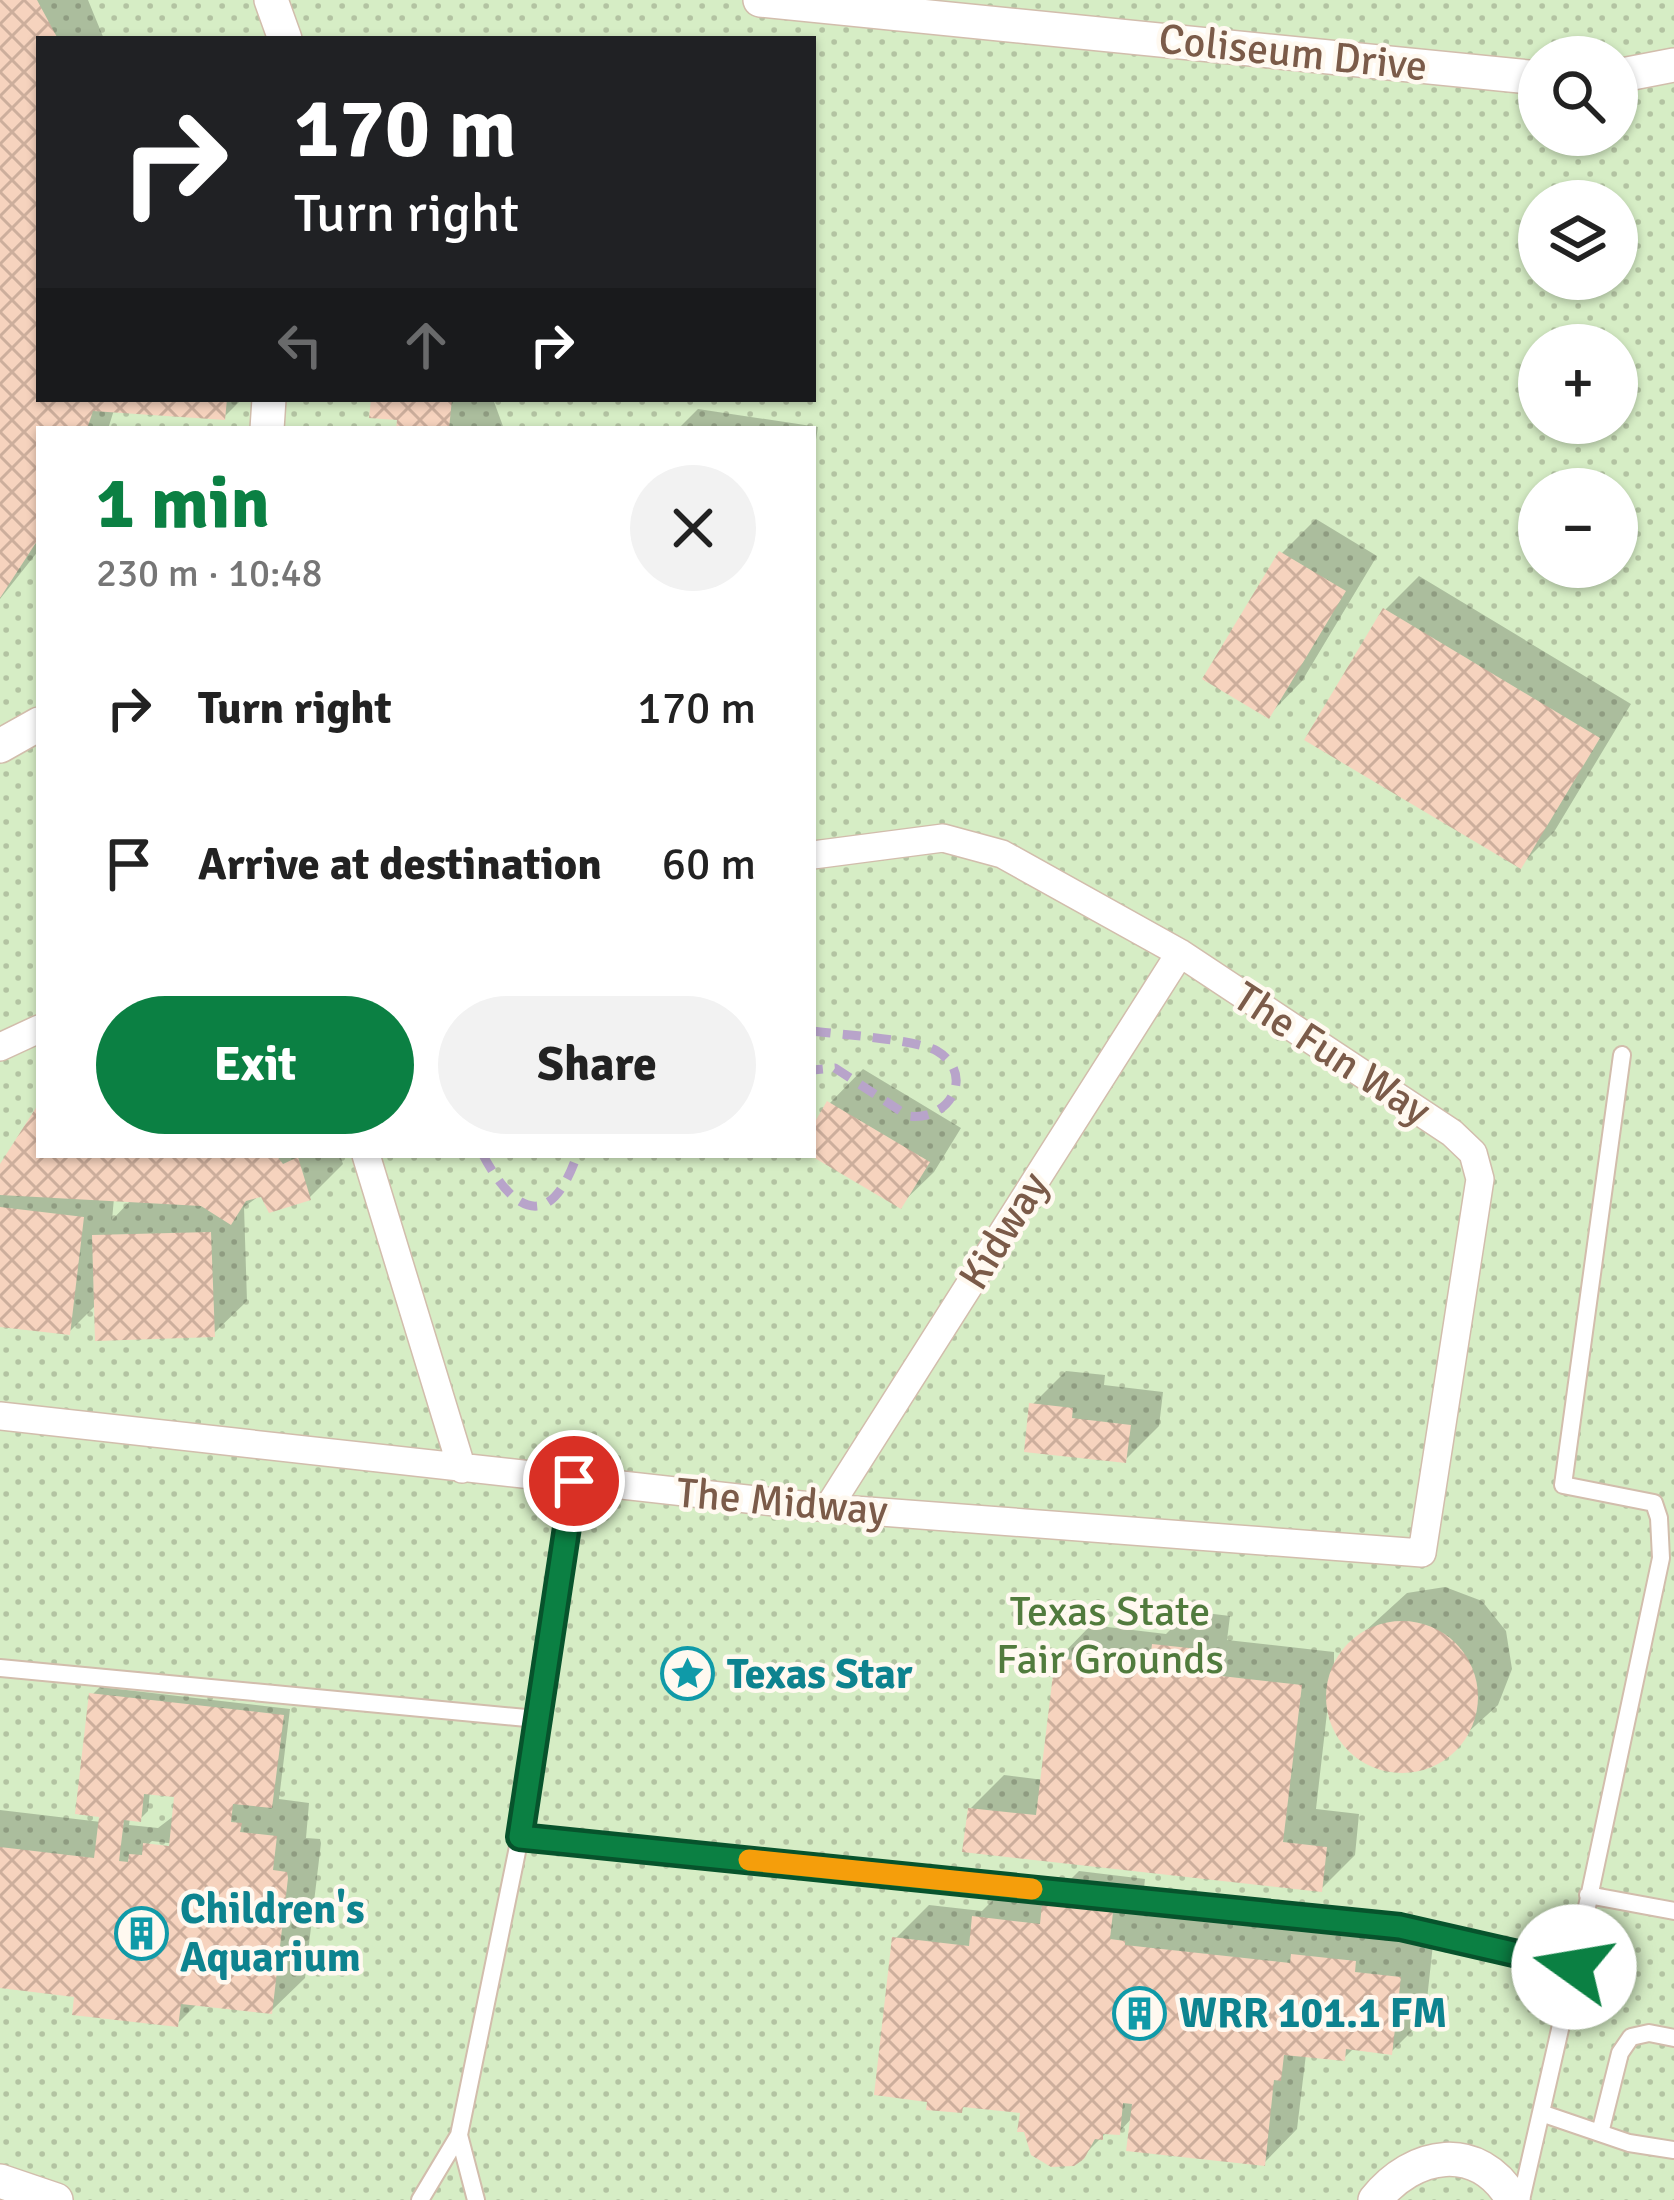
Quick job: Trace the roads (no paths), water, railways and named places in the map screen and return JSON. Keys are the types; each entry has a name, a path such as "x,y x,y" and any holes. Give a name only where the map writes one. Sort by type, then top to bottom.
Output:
{"street":[{"path":"271,0 284,36"},
{"name":"Coliseum Drive","path":"760,0 974,11 1518,76"},
{"path":"1638,72 1674,65"},
{"path":"0,746 36,726"},
{"name":"The Fun Way","path":"816,855 943,838 1001,854 1180,953 1452,1133 1473,1153 1480,1179 1422,1553"},
{"name":"Kidway","path":"828,1508 1180,953"},
{"path":"0,1047 36,1030"},
{"path":"367,1158 462,1469"},
{"name":"The Midway","path":"0,1417 828,1508 1422,1553"},
{"path":"1375,2200 1402,2173 1438,2159 1464,2161 1487,2171 1517,2200"},
{"path":"0,2181 56,2200"}],"lane":[{"path":"1517,2200 1574,1967 1661,1558 1654,1503 1563,1486 1622,1054"},
{"path":"421,2200 459,2135 520,1837 574,1481"},
{"path":"0,1668 537,1719"},
{"path":"520,1837 1400,1927 1574,1967"},
{"path":"1588,1895 1674,1911"},
{"path":"1600,2133 1620,2053 1631,2036 1649,2033 1674,2038"},
{"path":"1541,2114 1674,2150"},
{"path":"459,2135 476,2200"}],"railway":[{"path":"816,1031 927,1047 949,1061 956,1083 953,1094 936,1112 908,1116 835,1068 816,1070"},
{"path":"485,1158 508,1191 532,1206 556,1196 576,1158"}],"place":[{"name":"Texas Star","path":"688,1674"},
{"name":"Children's Aquarium","path":"141,1933"},
{"name":"WRR 101.1 FM","path":"1140,2013"}],"park label":[{"name":"Texas State Fair Grounds","path":"1110,1635"}]}
